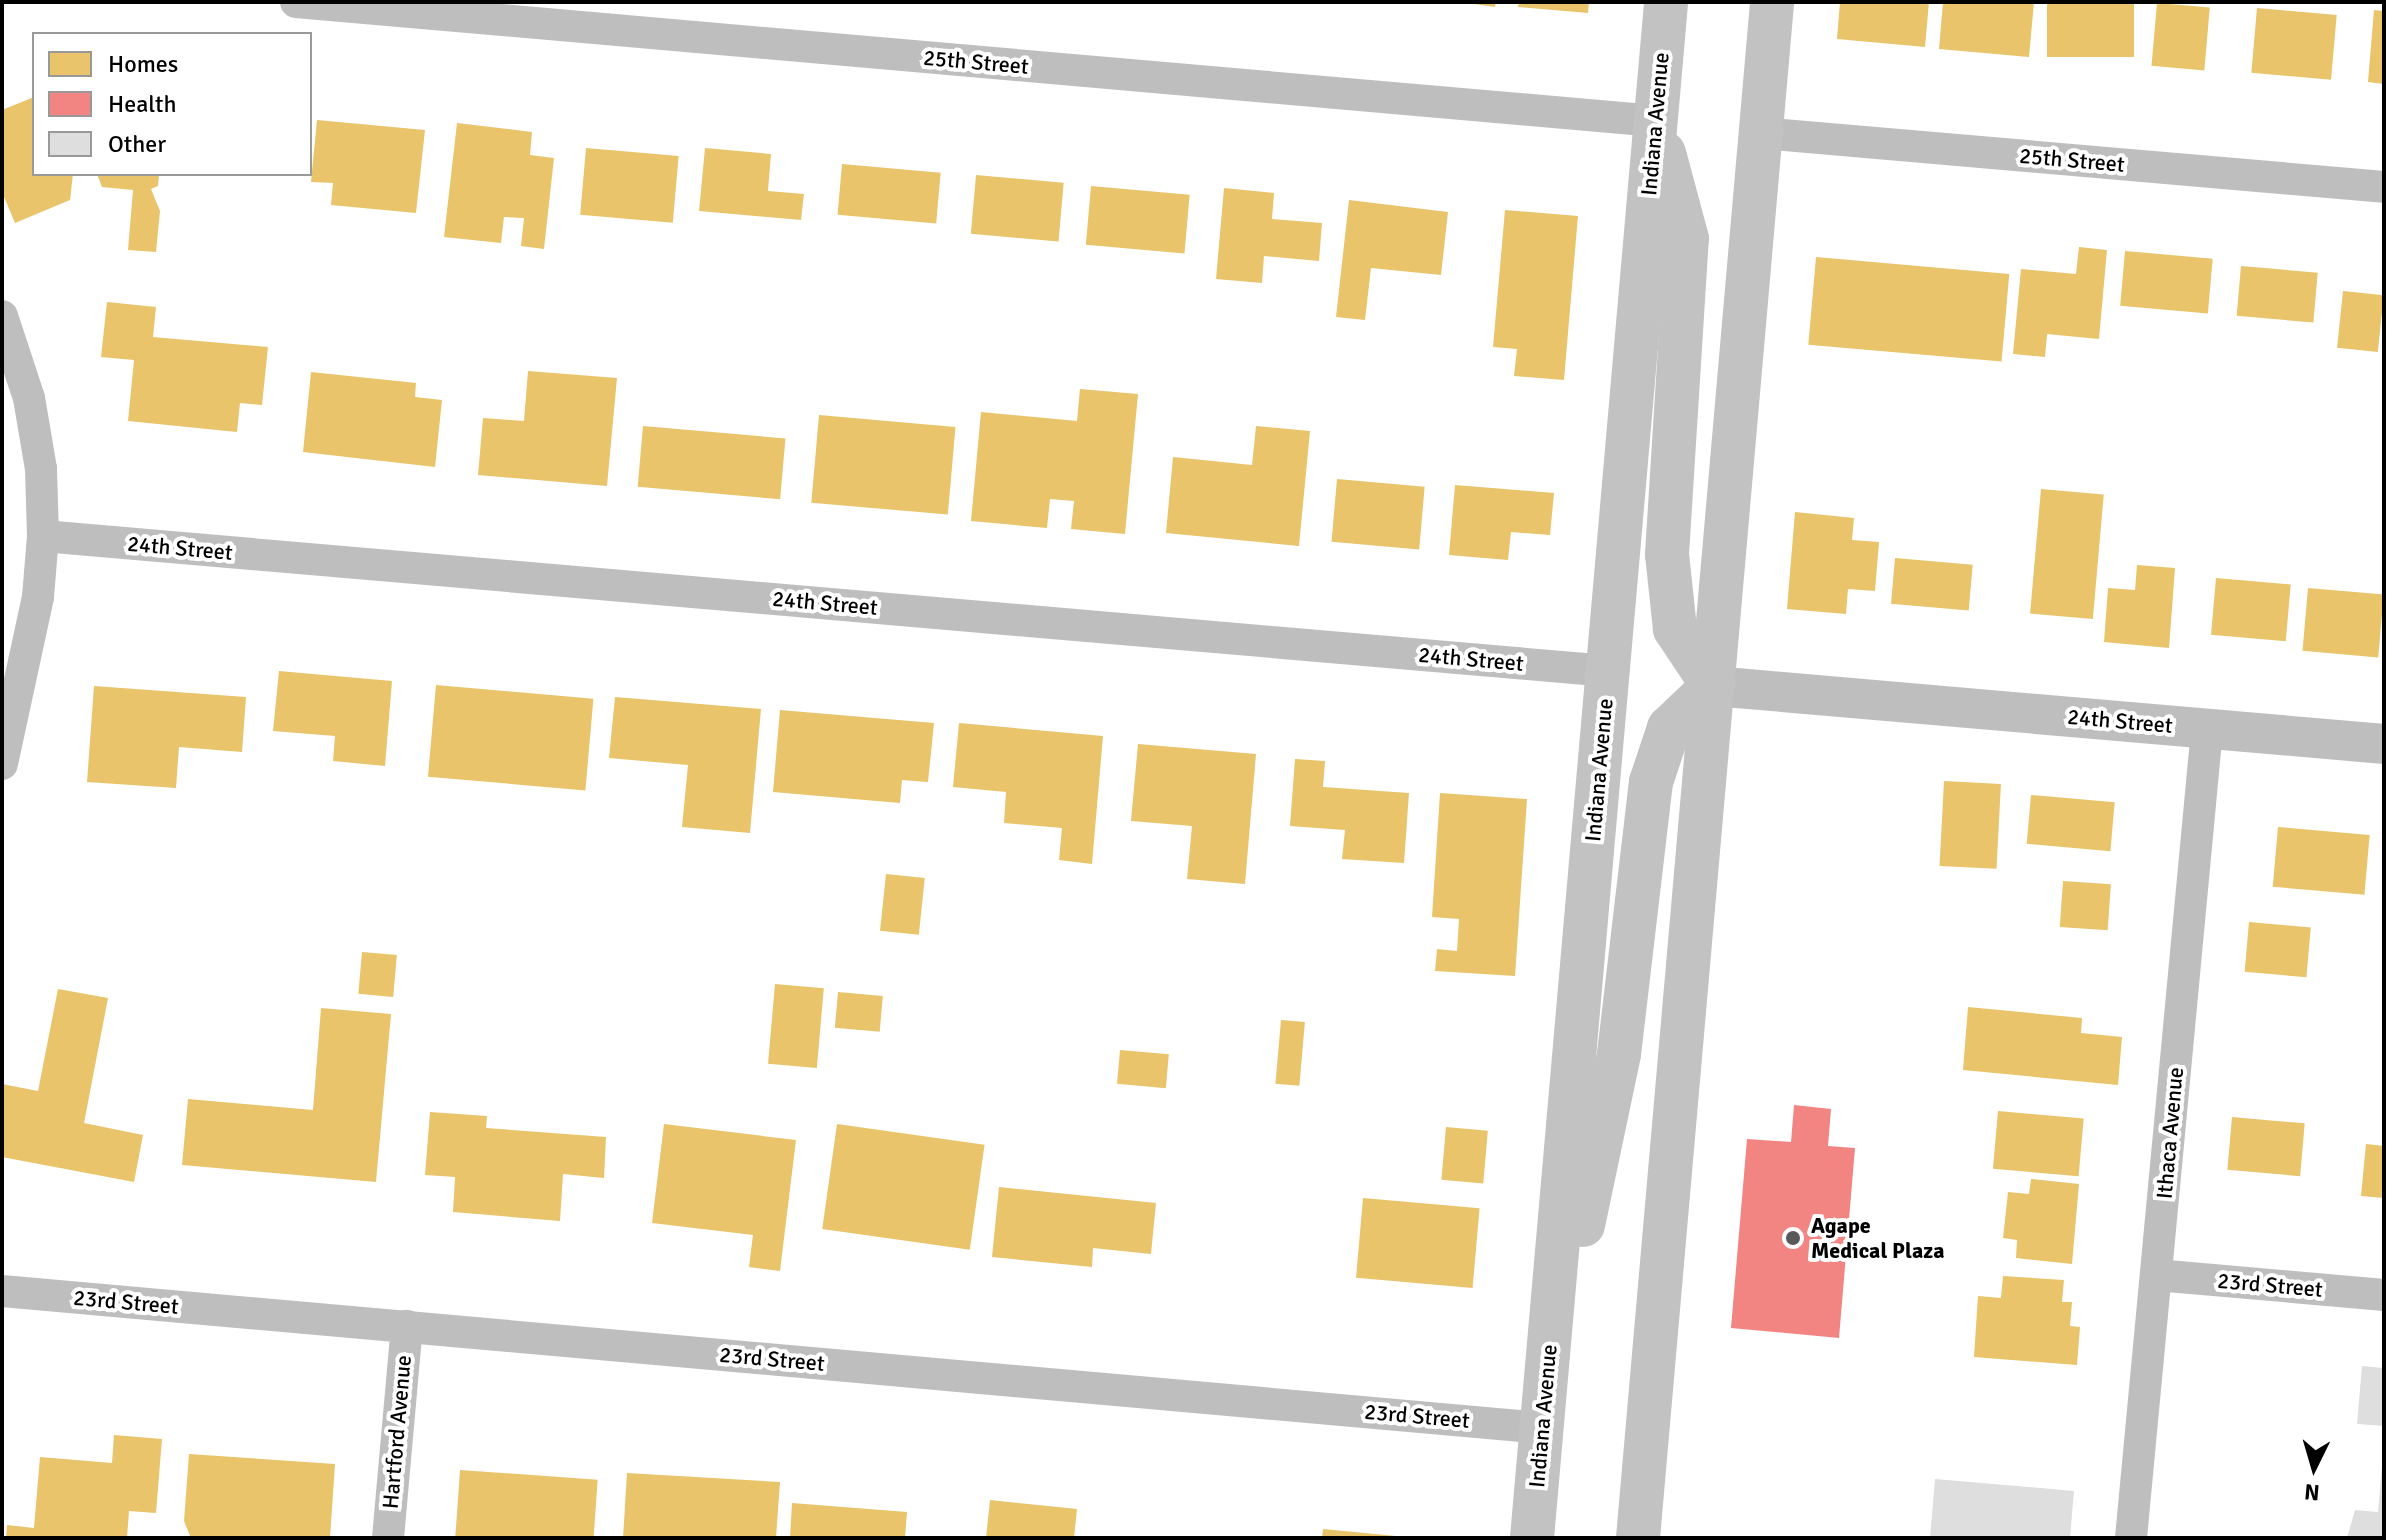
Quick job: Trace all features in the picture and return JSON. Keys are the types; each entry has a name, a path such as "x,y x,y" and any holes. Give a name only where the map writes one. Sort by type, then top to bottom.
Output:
{"main road":[{"name":"Indiana Avenue","path":"1532,1538 1666,2"},
{"path":"1638,1538 1772,2"},
{"path":"1656,121 1687,239 1667,554 1675,629 1713,686"},
{"path":"1542,1428 1619,1054 1651,782 1669,728 1713,686"}],"street":[{"name":"25th Street","path":"296,2 1656,121"},
{"name":"25th Street","path":"1761,133 2384,187"},
{"path":"2,316 29,398 41,469 43,536 38,597 2,764"},
{"name":"24th Street","path":"43,536 1608,671"},
{"name":"24th Street","path":"1713,686 2384,744"},
{"name":"Ithaca Avenue","path":"2131,1538 2207,729"},
{"name":"23rd Street","path":"2156,1275 2384,1295"},
{"name":"23rd Street","path":"2,1291 1542,1428"},
{"name":"Hartford Avenue","path":"388,1538 407,1326"}],"building: Homes":[{"path":"1461,2 1496,2 1495,7"},
{"path":"1519,2 1589,2 1588,13 1518,7"},
{"path":"1840,2 1929,2 1925,47 1837,39"},
{"path":"1943,2 2034,2 2029,57 1939,49"},
{"path":"2047,2 2134,2 2134,57 2047,57"},
{"path":"2157,3 2210,8 2204,70 2152,66"},
{"path":"2257,8 2337,15 2331,80 2251,73"},
{"path":"2374,10 2384,11 2384,84 2368,82"},
{"path":"32,98 32,176 73,176 70,200 15,223 2,192 2,110"},
{"path":"317,120 425,130 416,213 331,205 333,183 311,182"},
{"path":"457,123 532,132 530,155 554,158 544,249 521,246 524,218 504,217 501,243 444,237"},
{"path":"586,148 679,156 673,223 580,215"},
{"path":"705,148 771,154 768,191 804,194 801,220 699,211"},
{"path":"842,164 941,173 936,223 838,215"},
{"path":"976,175 1064,183 1059,241 971,234"},
{"path":"98,176 159,176 158,186 151,189 160,211 156,252 128,250 133,190 102,187"},
{"path":"1091,186 1190,195 1184,253 1086,245"},
{"path":"1224,188 1274,193 1272,219 1322,223 1319,261 1264,256 1262,283 1216,279"},
{"path":"1349,200 1448,212 1441,275 1371,268 1365,320 1336,317"},
{"path":"1505,210 1578,216 1564,380 1514,376 1517,349 1493,347"},
{"path":"2079,247 2107,250 2099,339 2047,334 2045,357 2013,354 2021,269 2076,274"},
{"path":"2125,251 2213,259 2208,313 2120,306"},
{"path":"1816,257 2009,274 2002,362 1808,345"},
{"path":"2241,266 2318,273 2313,323 2237,316"},
{"path":"2343,291 2384,295 2378,352 2337,348"},
{"path":"107,302 156,307 153,337 268,347 262,405 240,403 237,432 128,421 134,360 101,357"},
{"path":"528,371 617,378 607,486 478,475 483,418 524,421"},
{"path":"311,372 416,383 415,397 442,400 435,467 303,452"},
{"path":"1080,389 1138,394 1125,534 1071,529 1074,501 1050,499 1047,528 971,521 981,412 1077,421"},
{"path":"819,415 955,427 948,515 811,503"},
{"path":"643,426 785,438 780,499 638,487"},
{"path":"1256,426 1310,431 1299,546 1166,533 1173,457 1252,465"},
{"path":"1337,479 1425,487 1419,549 1332,542"},
{"path":"1455,485 1554,493 1550,535 1511,532 1508,560 1449,555"},
{"path":"2041,489 2104,494 2093,619 2030,614"},
{"path":"1795,512 1854,518 1852,540 1879,542 1875,591 1848,589 1846,614 1787,609"},
{"path":"1895,558 1973,565 1969,611 1891,604"},
{"path":"2137,565 2175,568 2169,648 2104,642 2108,588 2135,590"},
{"path":"2216,578 2291,585 2286,641 2211,635"},
{"path":"2308,588 2384,595 2378,657 2303,651"},
{"path":"279,671 392,681 385,766 333,761 335,736 273,731"},
{"path":"436,685 593,699 585,790 428,777"},
{"path":"94,686 246,697 242,752 179,747 176,788 87,782"},
{"path":"615,697 761,709 750,833 682,827 688,765 609,758"},
{"path":"780,710 934,723 928,782 902,780 900,803 773,792"},
{"path":"959,723 1103,736 1092,864 1059,860 1062,828 1004,823 1006,792 953,787"},
{"path":"1138,744 1256,754 1245,884 1187,879 1192,826 1131,821"},
{"path":"1295,759 1325,761 1323,787 1409,793 1404,863 1342,859 1345,830 1290,826"},
{"path":"1944,781 2001,784 1996,869 1940,866"},
{"path":"1440,793 1527,799 1515,976 1435,971 1437,949 1457,951 1459,919 1432,917"},
{"path":"2031,795 2115,802 2110,851 2027,844"},
{"path":"2278,827 2370,835 2364,895 2273,887"},
{"path":"886,874 925,878 919,935 880,931"},
{"path":"2063,881 2111,884 2108,930 2060,927"},
{"path":"2249,922 2311,927 2306,977 2245,972"},
{"path":"362,952 397,955 393,997 358,994"},
{"path":"775,984 824,988 817,1068 768,1064"},
{"path":"58,989 108,998 84,1123 143,1135 134,1182 2,1157 2,1084 38,1091"},
{"path":"838,992 883,996 880,1032 835,1028"},
{"path":"1968,1007 2082,1018 2081,1033 2122,1037 2118,1085 1963,1070"},
{"path":"321,1008 391,1014 376,1182 182,1165 188,1099 313,1110"},
{"path":"1281,1020 1305,1022 1299,1086 1275,1084"},
{"path":"1120,1050 1169,1054 1166,1088 1117,1084"},
{"path":"1998,1111 2084,1118 2079,1176 1993,1169"},
{"path":"430,1112 487,1116 486,1128 606,1137 604,1178 563,1174 560,1221 453,1212 455,1177 425,1175"},
{"path":"2232,1117 2305,1123 2300,1176 2227,1170"},
{"path":"664,1124 796,1140 780,1271 749,1267 753,1235 652,1223"},
{"path":"837,1124 985,1145 970,1250 822,1229"},
{"path":"1446,1127 1488,1131 1483,1183 1441,1180"},
{"path":"2366,1144 2384,1146 2384,1198 2361,1196"},
{"path":"2031,1179 2079,1184 2072,1264 2016,1258 2017,1240 2003,1238 2008,1192 2029,1194"},
{"path":"999,1187 1156,1203 1151,1254 1093,1248 1092,1267 992,1257"},
{"path":"1363,1198 1480,1208 1473,1288 1356,1278"},
{"path":"2003,1276 2064,1280 2062,1302 2072,1302 2070,1326 2080,1327 2077,1365 1974,1357 1978,1296 2001,1298"},
{"path":"114,1435 162,1439 156,1513 129,1511 127,1538 6,1538 7,1525 34,1528 40,1457 112,1463"},
{"path":"189,1454 335,1464 330,1538 191,1538 184,1521"},
{"path":"460,1470 598,1480 594,1538 455,1538"},
{"path":"627,1473 780,1482 776,1538 623,1538"},
{"path":"990,1500 1077,1509 1074,1538 986,1538"},
{"path":"792,1503 907,1512 905,1538 790,1538"},
{"path":"1323,1529 1396,1536 1396,1538 1322,1538"}],"building: Health":[{"name":"Agape Medical Plaza","path":"1794,1105 1831,1109 1828,1146 1855,1148 1839,1338 1731,1328 1747,1139 1791,1142"}],"building: Other":[{"path":"2362,1366 2384,1368 2384,1426 2357,1424"},
{"path":"2382,1466 2384,1538 2347,1538 2355,1510 2378,1512"},
{"path":"1935,1479 2074,1491 2070,1538 1930,1538"}],"place":[{"name":"Agape Medical Plaza","path":"1793,1238"}]}
